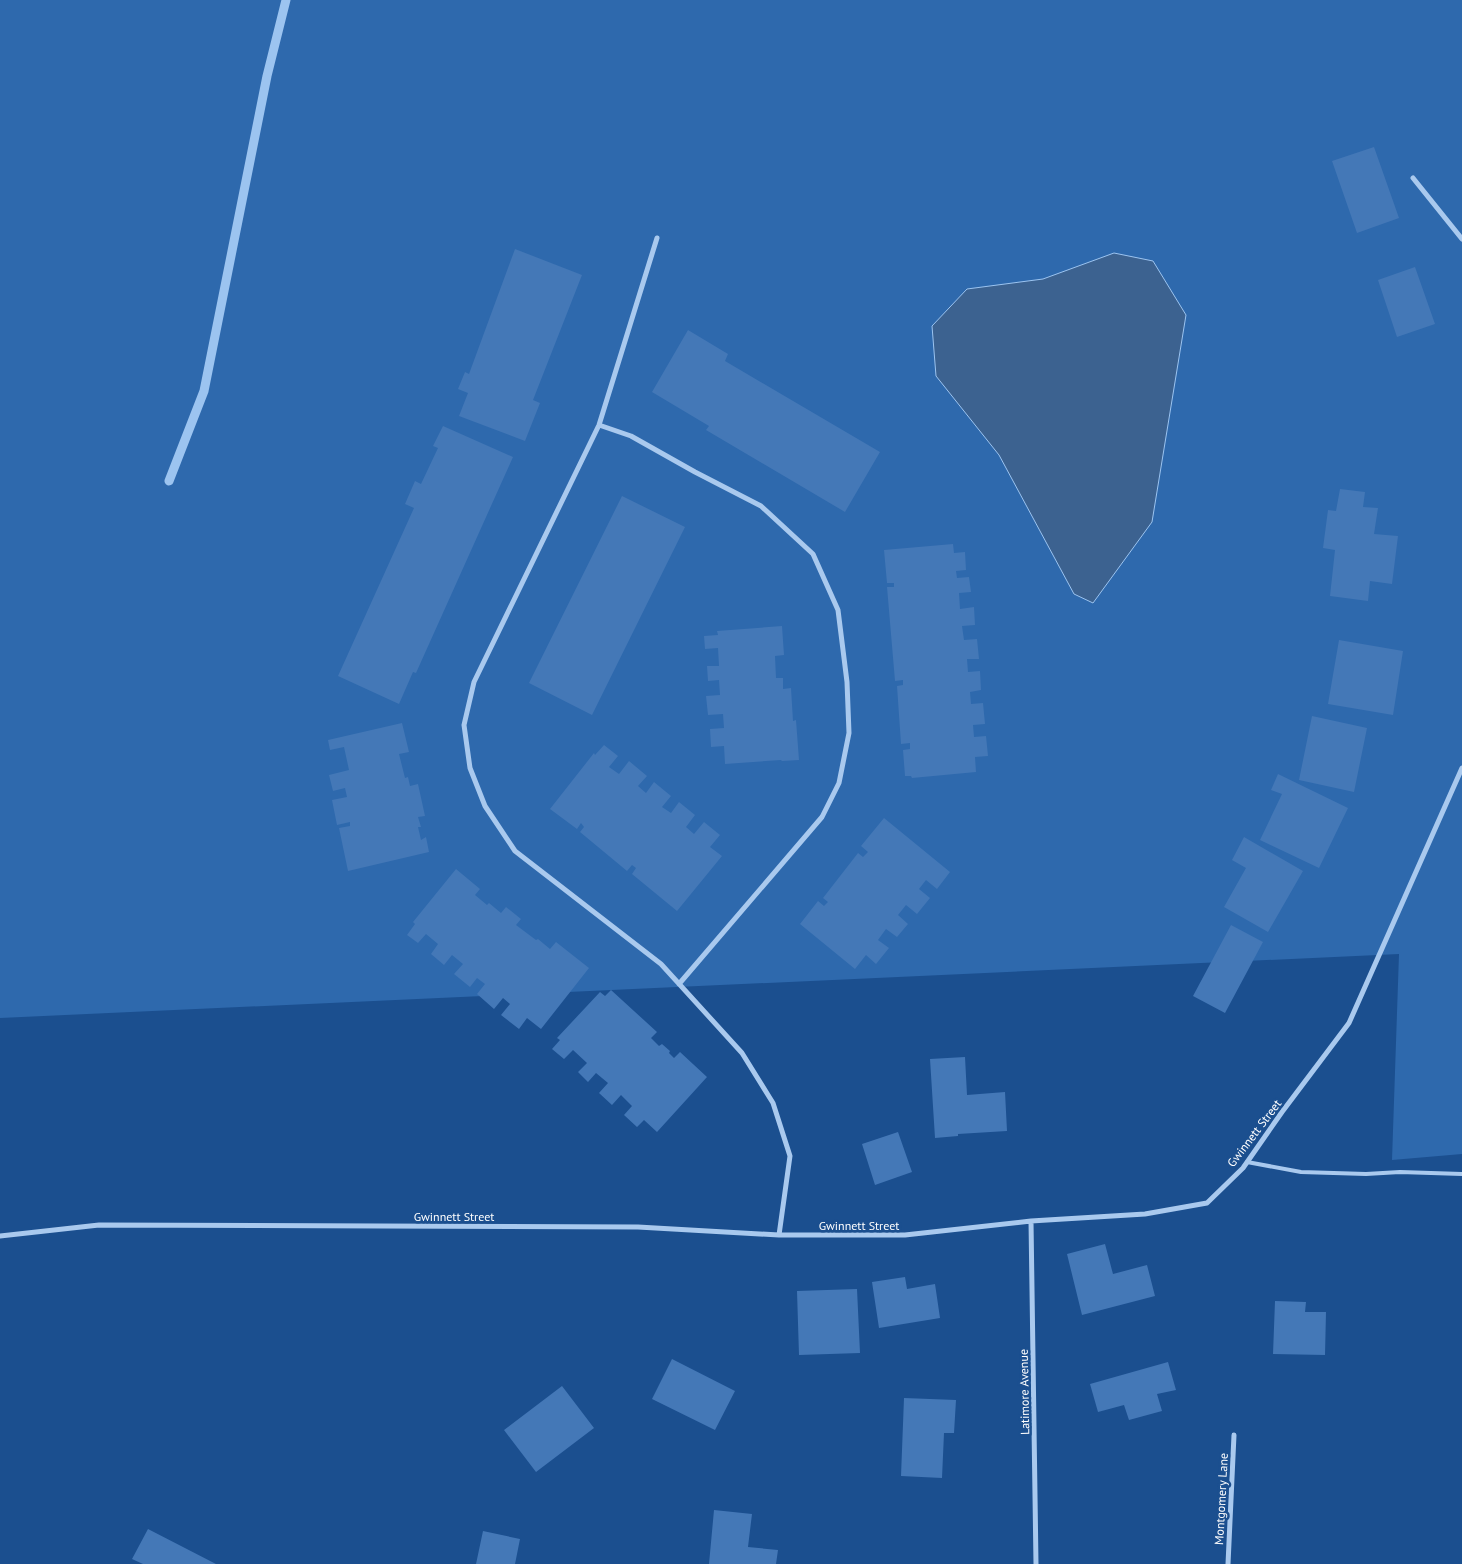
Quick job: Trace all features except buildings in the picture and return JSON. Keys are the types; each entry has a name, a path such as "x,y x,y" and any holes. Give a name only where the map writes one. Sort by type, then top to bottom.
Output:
{"street":[{"path":"1413,178 1462,240"},
{"path":"657,238 599,426 474,682 464,725 470,768 485,806 515,852 661,964 742,1053 774,1103 790,1156 779,1235"},
{"path":"599,426 631,436 761,506 813,554 838,610 847,682 849,733 839,782 822,817 679,984"},
{"name":"Gwinnett Street","path":"0,1236 100,1225 638,1227 779,1235 905,1235 1031,1221 1145,1214 1207,1202 1243,1168 1349,1023 1462,768"},
{"name":"Latimore Avenue","path":"1031,1221 1036,1564"},
{"name":"Montgomery Lane","path":"1228,1564 1234,1435"}],"lane":[{"path":"1247,1162 1301,1172 1462,1174"}],"shaded area":[{"path":"0,0 1462,0 1462,1154 1392,1160 1399,954 0,1018"},
{"path":"1114,253 1153,261 1186,315 1152,522 1093,603 1074,594 999,455 936,376 932,326 967,289 1043,279"}],"waterway":[{"path":"169,481 204,391 267,76 286,0"}]}
